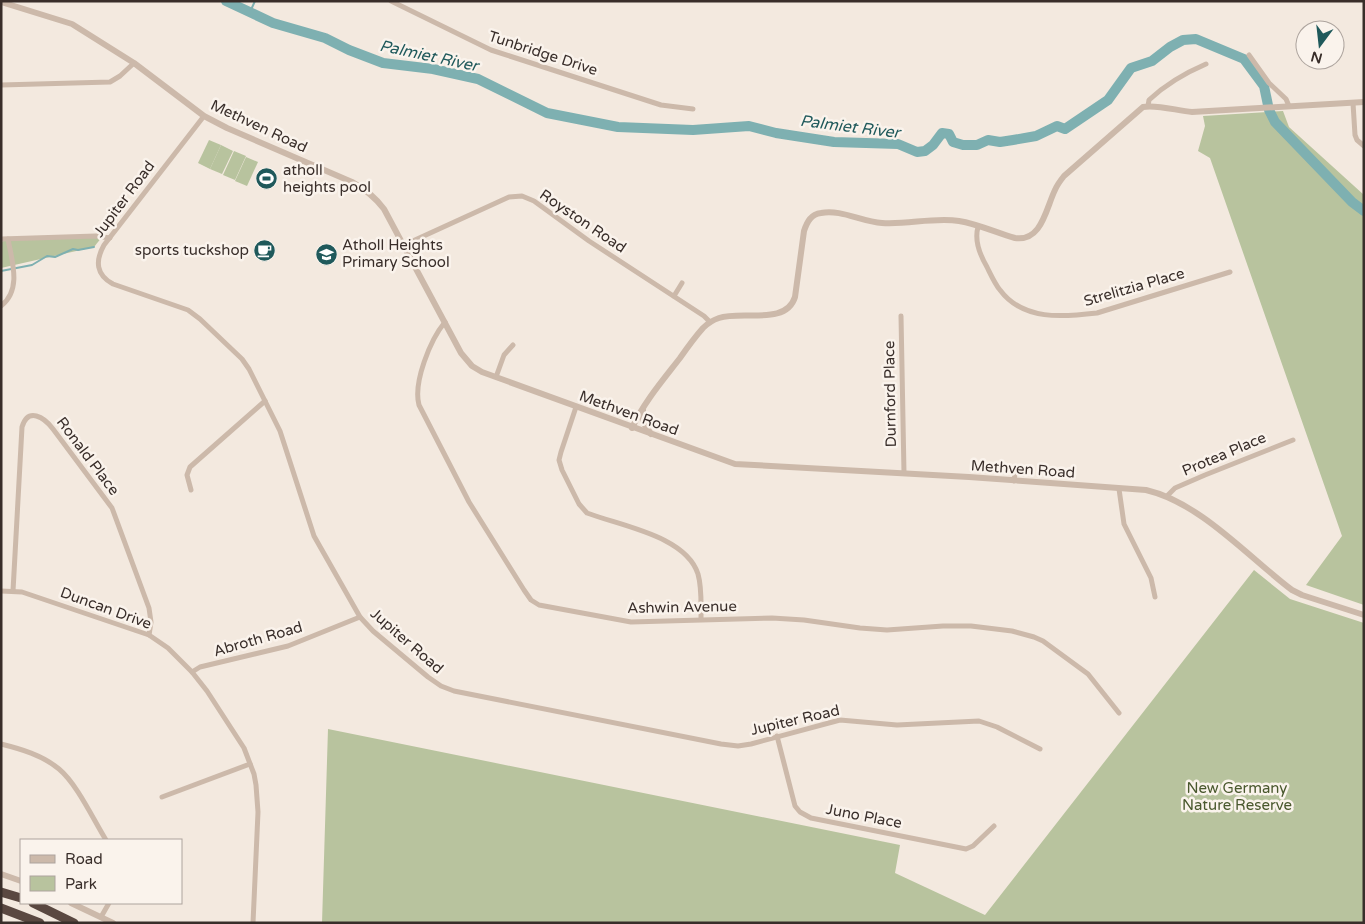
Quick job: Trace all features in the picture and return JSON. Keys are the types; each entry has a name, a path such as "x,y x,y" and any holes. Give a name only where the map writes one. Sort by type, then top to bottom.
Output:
{"highway":[{"path":"1,892 20,898"},
{"path":"35,904 74,923"},
{"path":"1,908 40,923"}],"street":[{"name":"Tunbridge Drive","path":"391,1 492,50 662,105 693,109"},
{"name":"Methven Road","path":"1,2 72,24 134,63 204,116 227,128 361,186 384,209 461,353 477,370 735,464 904,472 1146,490 1167,496 1195,512 1292,590 1364,615"},
{"path":"1249,55 1269,83 1286,99 1286,106"},
{"path":"1,85 110,82 120,76 134,63"},
{"path":"1148,106 1149,100 1168,84 1184,73 1206,64"},
{"path":"632,428 643,408 704,327 710,322 724,316 774,315 788,310 793,304 795,297 806,223 815,215 832,212 883,224 959,221 1024,239 1032,236 1038,229 1054,190 1064,176 1143,107 1148,106 1192,112 1364,102"},
{"path":"1353,103 1355,135 1357,140 1364,146"},
{"name":"Jupiter Road","path":"204,116 110,238 101,251 98,269 103,277 112,284 175,304 192,313 242,359 265,401 285,445 314,536 360,617 373,632 428,677 441,686 454,691 721,744 738,746 751,744 840,720 897,725 979,721 997,727 1040,749"},
{"name":"Royston Road","path":"404,245 508,197 522,196 534,201 589,241 704,316 710,322"},
{"name":"Strelitzia Place","path":"978,227 977,243 982,258 1000,290 1014,304 1033,313 1043,315 1097,313 1230,272"},
{"path":"1,239 96,236 110,238"},
{"path":"1,306 9,299 14,283 14,268 8,239"},
{"path":"674,296 682,282"},
{"name":"Durnford Place","path":"901,316 904,472"},
{"name":"Ashwin Avenue","path":"445,322 434,336 417,384 418,405 469,502 531,600 546,607 644,623 772,618 887,630 971,626 1012,631 1043,641 1088,674 1119,713"},
{"path":"496,377 504,355 513,345"},
{"path":"190,490 188,475 190,467 265,401"},
{"path":"576,407 559,460 579,504 588,513 669,542 684,552 691,560 698,575 701,620"},
{"path":"643,408 644,425 651,434"},
{"name":"Ronald Place","path":"13,591 22,427 26,418 38,416 53,429 112,508 149,608 151,622 149,635"},
{"name":"Protea Place","path":"1167,496 1175,488 1293,440"},
{"path":"1014,480 1016,467"},
{"path":"1119,488 1124,524 1151,578 1155,597"},
{"name":"Duncan Drive","path":"1,592 22,592 149,635 168,648 192,672 207,691 238,736 250,764 256,785 258,804 253,923"},
{"name":"Abroth Road","path":"192,672 200,667 288,646 360,617"},
{"name":"Juno Place","path":"777,736 795,806 800,812 811,818 966,849 973,846 994,826"},
{"path":"1,744 38,756 60,769 73,785 105,839"},
{"path":"162,797 250,764"},
{"path":"1,874 20,881"},
{"path":"73,904 113,923"},
{"path":"101,917 108,904"}],"green space":[{"path":"1283,111 1289,127 1364,195 1364,605 1306,585 1342,536 1210,158 1198,151 1205,126 1203,116"},
{"path":"209,140 221,145 210,169 198,163"},
{"path":"221,145 233,151 222,174 210,169"},
{"path":"234,151 246,156 235,180 223,175"},
{"path":"246,157 258,162 247,186 235,181"},
{"path":"102,237 94,247 1,268 1,242 8,239"},
{"name":"New Germany Nature Reserve","path":"1254,570 1290,599 1364,623 1364,923 322,923 328,729 900,845 895,873 985,915"}],"waterway":[{"name":"Palmiet River","path":"226,1 273,23 325,38 349,50 383,63 433,69 478,79 547,113 618,127 693,130 749,126 776,133 834,142 898,144 917,152 925,151 933,145 942,133 949,134 953,142 963,145 977,145 988,140 1000,142 1036,136 1057,126 1065,129 1108,100 1131,68 1152,61 1183,40 1196,39 1244,59 1264,86 1269,110 1275,122 1352,202 1364,211"},
{"path":"250,12 255,1"},
{"path":"1,271 32,265 47,256 55,257 73,249 94,247"}],"place":[{"name":"atholl heights pool","path":"267,179"},
{"name":"sports tuckshop","path":"265,250"},
{"name":"Atholl Heights Primary School","path":"326,254"}]}
